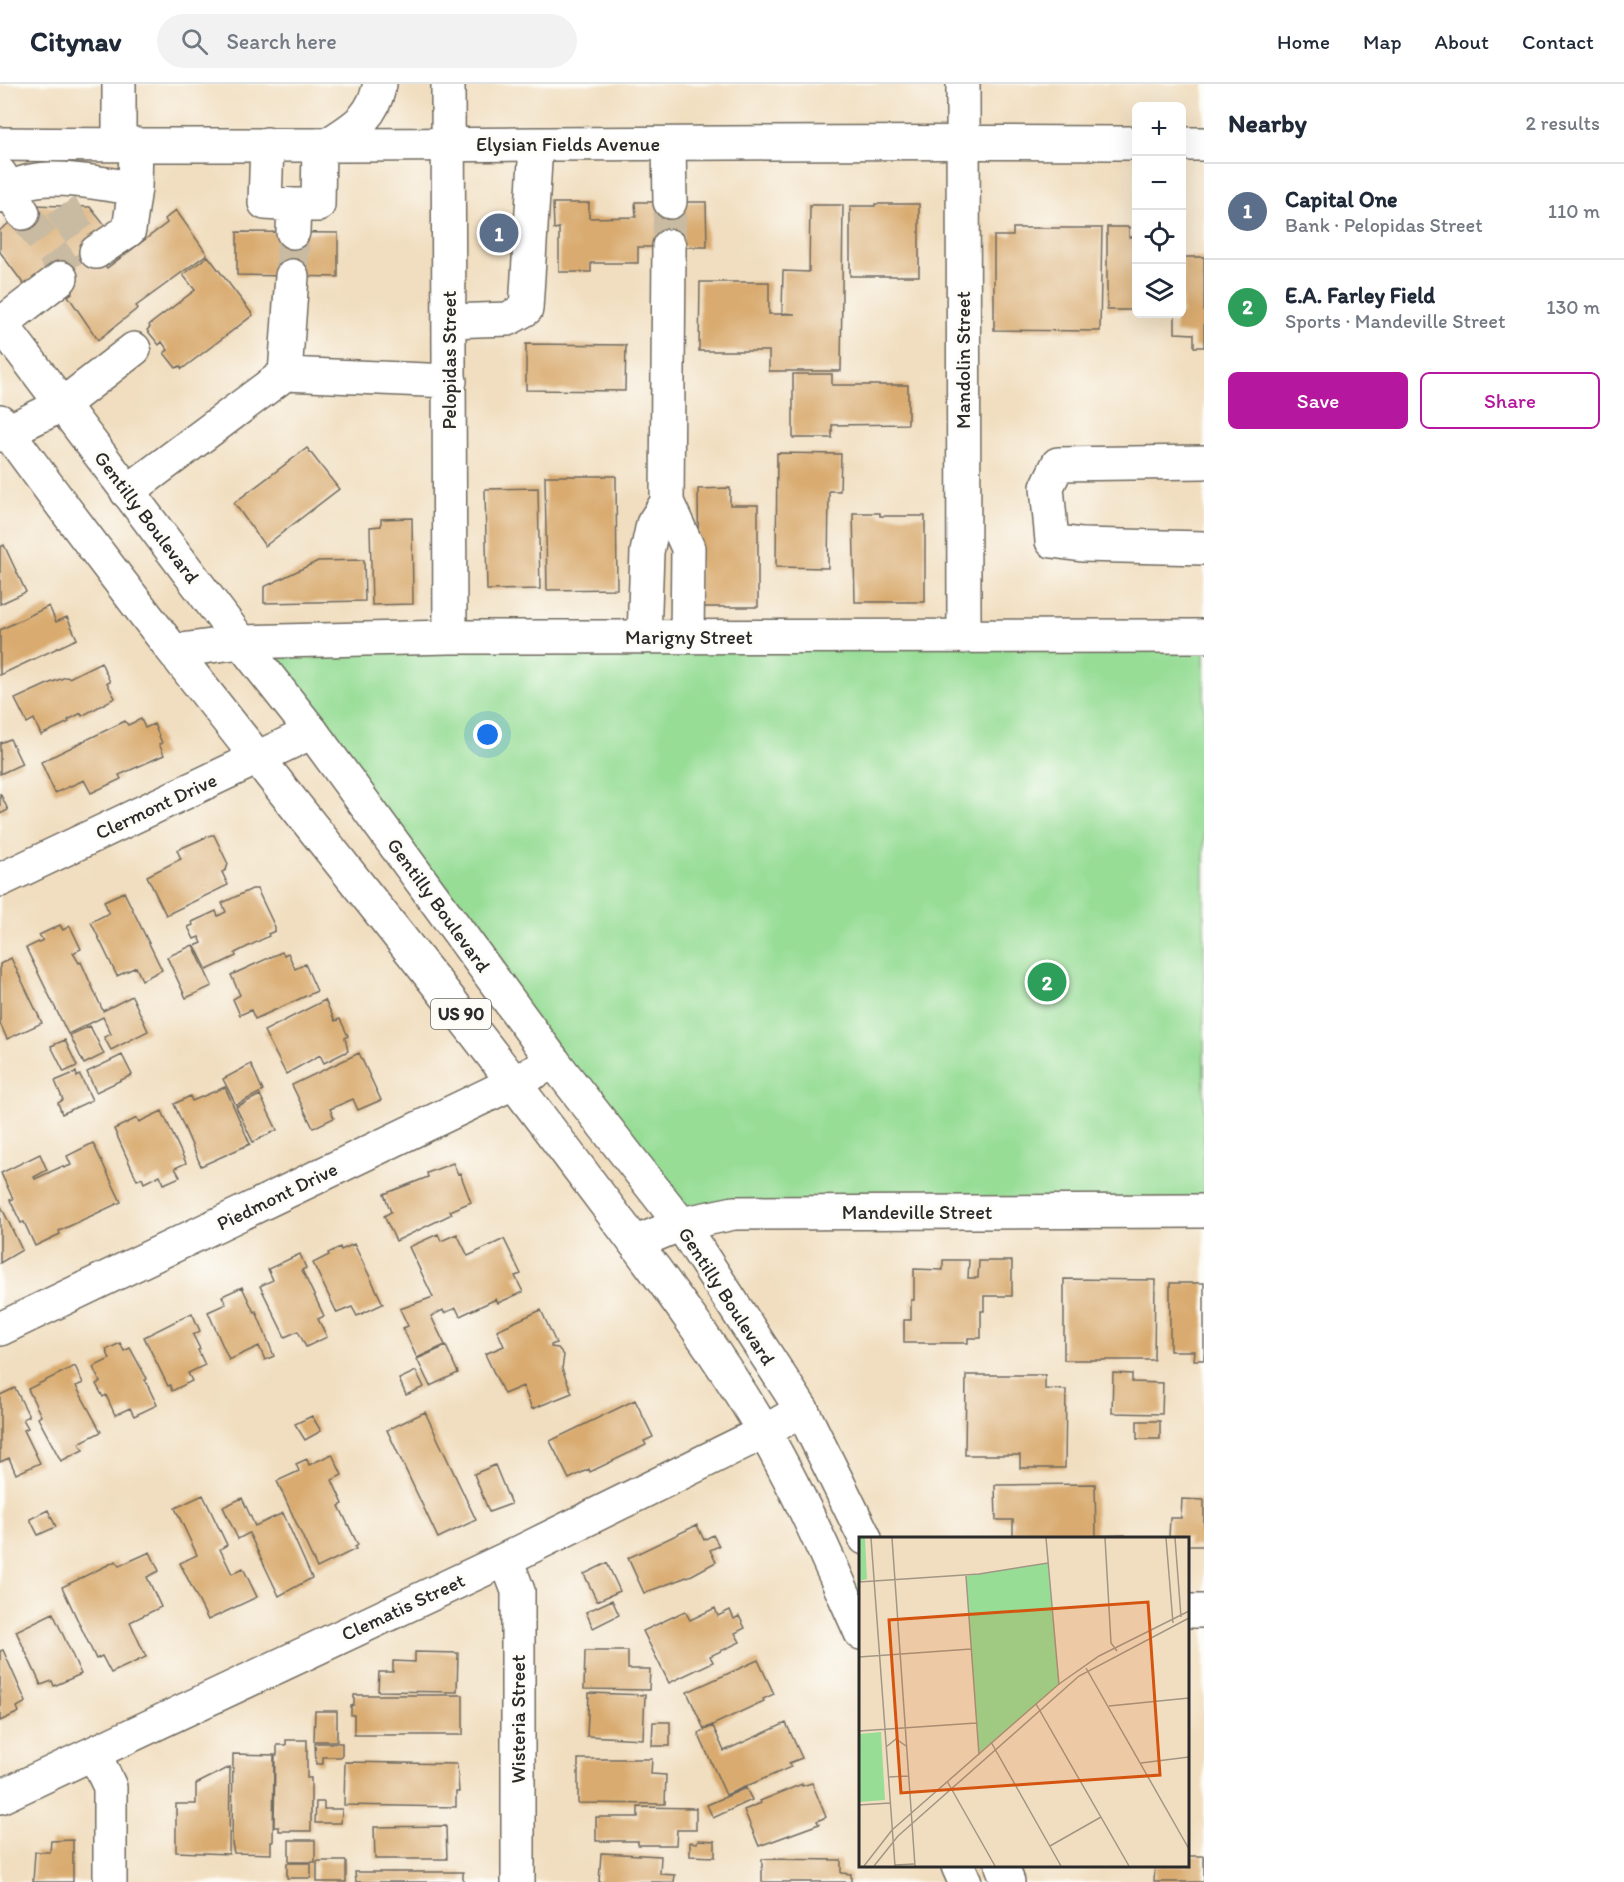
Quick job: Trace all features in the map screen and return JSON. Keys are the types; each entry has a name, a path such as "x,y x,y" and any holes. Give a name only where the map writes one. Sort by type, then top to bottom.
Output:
{"street":[{"path":"96,252 129,230 135,188 119,84"},
{"path":"267,144 265,203 293,218 318,205 323,145 357,126 376,102 380,84"},
{"name":"Pelopidas Street","path":"448,84 450,637"},
{"name":"Mandolin Street","path":"963,84 964,637"},
{"name":"Elysian Fields Avenue","path":"13,144 1132,143"},
{"path":"13,144 46,178 62,206"},
{"path":"669,144 670,202"},
{"path":"1186,144 1204,144"},
{"path":"449,321 508,319 526,309 536,145"},
{"path":"8,193 46,178 135,188"},
{"path":"669,246 667,502 688,548 687,637"},
{"path":"285,374 291,276"},
{"path":"1,323 61,278"},
{"name":"Gentilly Boulevard","path":"1,323 241,642 312,732 554,1062 681,1224 802,1410 864,1537"},
{"path":"2,429 62,405 134,349"},
{"path":"127,492 285,374 450,381"},
{"name":"Gentilly Boulevard","path":"2,429 258,758 515,1082 635,1243 727,1372 764,1432 810,1518 859,1628"},
{"path":"1204,462 1058,464 1047,487 1052,541 1204,548"},
{"path":"644,637 647,552 653,524 667,502"},
{"name":"Marigny Street","path":"174,651 241,642 450,637 1204,636"},
{"name":"Clermont Drive","path":"0,880 312,732"},
{"name":"Piedmont Drive","path":"0,1329 554,1062"},
{"name":"Mandeville Street","path":"635,1243 681,1224 734,1213 1204,1211"},
{"name":"Clematis Street","path":"0,1797 506,1559 764,1432 802,1410"},
{"name":"Wisteria Street","path":"506,1559 518,1591 518,1882"},
{"path":"94,1753 110,1787 110,1882"},
{"path":"958,1867 965,1882"},
{"path":"1002,1867 1008,1882"}],"green space":[{"path":"1204,636 1204,1211 681,1224 241,642"}],"building":[{"path":"635,202 706,202 707,247 638,247 638,263 591,263 591,272 559,272 559,228 554,229 553,203 589,203 589,218 636,217"},
{"path":"875,204 919,204 919,276 850,276 850,206 875,206"},
{"path":"33,205 90,207 106,227 88,241 107,268 167,223 165,219 176,210 207,254 136,306 138,308 98,340 68,296 72,293 53,267 25,286 0,252 0,230"},
{"path":"810,205 843,205 841,371 769,371 769,351 699,351 700,282 769,282 769,314 795,314 782,313 783,271 809,272"},
{"path":"1107,227 1129,227 1129,237 1132,237 1132,310 1107,310"},
{"path":"1013,228 1102,228 1100,331 994,330 994,236 1013,236"},
{"path":"237,232 338,233 338,277 237,275"},
{"path":"208,256 253,315 182,369 180,366 176,368 164,353 168,350 162,342 159,345 147,330 149,325 195,290 183,275"},
{"path":"1186,257 1204,257 1204,347 1194,347 1194,334 1175,333 1175,318 1186,318"},
{"path":"526,344 626,345 625,391 526,390"},
{"path":"793,374 832,374 832,385 908,385 908,424 832,425 832,438 793,438"},
{"path":"307,448 339,489 265,546 234,503"},
{"path":"777,453 841,454 840,491 829,491 828,568 776,567"},
{"path":"545,476 616,476 617,589 547,590"},
{"path":"538,488 540,589 487,590 485,489"},
{"path":"730,488 730,505 758,505 758,607 699,607 698,489"},
{"path":"853,513 880,513 880,516 925,516 925,602 855,602"},
{"path":"412,518 413,604 372,605 370,527 381,526 381,519"},
{"path":"4,545 26,592 0,604 0,547"},
{"path":"364,560 365,601 264,603 264,587 318,561"},
{"path":"49,606 56,622 67,617 77,639 0,675 0,630"},
{"path":"101,662 110,682 107,683 115,698 41,735 34,719 27,723 15,699 50,683 69,678"},
{"path":"141,719 145,728 154,724 164,755 119,775 121,779 91,793 84,780 55,793 41,762 125,721 128,725"},
{"path":"10,739 22,764 0,774 0,743"},
{"path":"0,793 8,810 0,814"},
{"path":"214,835 228,864 226,870 222,872 228,885 166,915 147,876 181,859 177,850"},
{"path":"252,889 257,889 275,931 235,953 236,956 207,970 195,946 202,943 199,937 194,939 188,927 193,925 192,922 216,911 218,916 226,912 222,903"},
{"path":"124,892 162,970 142,980 136,967 117,976 91,922 109,913 104,901"},
{"path":"60,925 63,930 70,926 81,949 73,953 79,963 81,962 103,1011 132,996 148,1031 111,1050 104,1037 111,1034 103,1017 68,1034 26,948 43,940 39,935"},
{"path":"193,945 212,986 186,998 167,957"},
{"path":"282,952 284,955 288,953 295,969 305,964 317,991 255,1019 251,1010 240,1015 233,999 240,995 231,975"},
{"path":"11,958 42,1023 7,1039 0,1023 0,964"},
{"path":"325,1000 335,1021 340,1019 348,1036 345,1038 348,1051 324,1063 320,1055 286,1074 264,1031"},
{"path":"90,1026 104,1054 84,1064 70,1035"},
{"path":"65,1040 77,1066 64,1072 51,1046"},
{"path":"359,1053 381,1100 358,1110 353,1099 330,1109 334,1118 313,1128 292,1085"},
{"path":"122,1055 132,1075 96,1092 87,1072"},
{"path":"251,1064 263,1091 236,1105 223,1079"},
{"path":"76,1072 77,1077 80,1075 92,1100 62,1114 58,1103 63,1100 55,1081"},
{"path":"225,1087 250,1144 201,1166 174,1104 190,1096 192,1101"},
{"path":"260,1095 277,1130 253,1142 236,1107"},
{"path":"162,1111 186,1163 175,1168 180,1177 164,1184 160,1175 144,1183 142,1178 137,1180 114,1129 137,1118 139,1122"},
{"path":"93,1143 121,1202 59,1231 60,1234 35,1246 10,1200 13,1199 1,1173 40,1154 47,1170 34,1177 35,1179 63,1166 64,1168 71,1165 67,1156"},
{"path":"453,1163 458,1174 460,1173 471,1202 450,1211 452,1214 396,1241 384,1216 391,1212 384,1194 428,1177 427,1173"},
{"path":"0,1204 22,1250 0,1263"},
{"path":"438,1234 441,1241 457,1234 468,1256 504,1239 521,1274 515,1276 523,1292 498,1303 496,1299 460,1316 456,1308 444,1313 443,1310 431,1316 445,1345 417,1358 403,1328 408,1326 400,1309 433,1297 409,1247"},
{"path":"354,1244 383,1304 357,1316 352,1307 337,1313 313,1263 340,1247 341,1250"},
{"path":"300,1254 306,1268 302,1270 324,1316 318,1319 327,1337 306,1347 298,1331 285,1337 260,1286 273,1280 268,1269"},
{"path":"943,1260 969,1260 968,1278 978,1278 979,1261 1012,1261 1012,1296 984,1296 984,1311 981,1311 981,1338 968,1338 968,1343 904,1343 904,1320 911,1320 911,1300 914,1300 914,1269 943,1270"},
{"path":"1064,1279 1155,1280 1154,1360 1064,1360"},
{"path":"1170,1283 1204,1283 1204,1360 1194,1360 1195,1351 1170,1351"},
{"path":"242,1287 254,1312 256,1311 274,1356 265,1360 259,1346 229,1360 208,1312 226,1304 222,1296"},
{"path":"541,1310 556,1343 551,1347 558,1348 564,1355 562,1369 572,1393 532,1409 523,1386 504,1394 485,1354 504,1346 497,1330"},
{"path":"192,1313 200,1331 193,1335 205,1365 188,1373 192,1381 172,1391 144,1337"},
{"path":"120,1343 124,1351 130,1348 147,1379 145,1380 157,1405 134,1416 130,1408 115,1415 106,1395 103,1397 96,1384 100,1382 93,1367 110,1359 106,1350"},
{"path":"446,1346 458,1373 430,1386 417,1359"},
{"path":"75,1366 83,1383 76,1386 101,1432 79,1443 83,1450 61,1461 38,1418 41,1416 28,1389"},
{"path":"416,1371 424,1387 406,1395 399,1379"},
{"path":"1113,1373 1132,1374 1132,1382 1163,1383 1162,1414 1112,1413"},
{"path":"966,1375 1045,1375 1045,1389 1066,1390 1065,1468 1020,1468 1020,1455 965,1455"},
{"path":"15,1388 29,1416 23,1419 28,1428 24,1430 40,1463 16,1474 9,1458 0,1462 0,1395"},
{"path":"635,1400 653,1437 644,1441 646,1445 590,1472 589,1469 569,1479 550,1441"},
{"path":"425,1412 476,1520 438,1538 387,1430"},
{"path":"312,1416 321,1431 305,1440 295,1424"},
{"path":"1137,1421 1160,1421 1160,1439 1137,1439"},
{"path":"332,1454 342,1475 332,1480 343,1504 339,1506 358,1545 356,1549 317,1568 277,1481 299,1471 296,1464 307,1459 309,1465"},
{"path":"495,1465 511,1504 489,1512 474,1474"},
{"path":"1095,1484 1096,1536 1125,1535 1125,1537 1013,1537 1013,1520 996,1520 995,1485"},
{"path":"203,1495 227,1545 220,1549 232,1574 243,1568 257,1597 208,1620 180,1563 197,1555 175,1508"},
{"path":"242,1498 255,1526 283,1513 312,1578 279,1596 249,1533 238,1539 223,1507"},
{"path":"1182,1499 1204,1500 1204,1546 1189,1546 1189,1537 1169,1537 1170,1518 1181,1518"},
{"path":"48,1510 56,1527 38,1535 30,1519"},
{"path":"697,1525 704,1540 713,1535 719,1546 710,1550 716,1562 692,1575 644,1593 628,1558"},
{"path":"150,1552 159,1571 147,1577 161,1607 130,1622 146,1657 111,1673 102,1656 96,1659 62,1587 116,1561 119,1566"},
{"path":"607,1563 620,1591 597,1601 584,1574"},
{"path":"612,1600 619,1615 593,1628 586,1612"},
{"path":"715,1608 718,1616 730,1610 734,1619 739,1616 745,1628 735,1633 740,1642 710,1656 713,1662 669,1683 643,1631 685,1611 690,1620"},
{"path":"53,1613 81,1674 54,1686 52,1681 41,1685 16,1631"},
{"path":"3,1650 26,1702 17,1707 19,1712 0,1721 0,1651"},
{"path":"585,1651 628,1651 628,1669 650,1669 649,1690 584,1689"},
{"path":"415,1652 458,1653 457,1692 378,1691 379,1672 393,1672 393,1661 415,1662"},
{"path":"758,1660 774,1694 704,1729 687,1692"},
{"path":"589,1693 645,1695 643,1739 587,1736"},
{"path":"354,1695 463,1695 463,1735 354,1735 354,1715 351,1715 351,1706 354,1705"},
{"path":"315,1711 337,1711 337,1741 314,1741"},
{"path":"653,1722 670,1722 670,1746 652,1746"},
{"path":"786,1723 802,1758 789,1763 791,1767 726,1795 698,1733 713,1726 724,1751"},
{"path":"286,1740 307,1740 307,1778 311,1778 311,1831 279,1831 279,1827 274,1827 275,1755 277,1755 277,1745 286,1745"},
{"path":"315,1743 342,1743 342,1757 323,1757 323,1764 316,1764"},
{"path":"233,1754 274,1755 271,1854 234,1853 232,1843"},
{"path":"578,1759 652,1759 651,1774 666,1775 665,1804 578,1803"},
{"path":"345,1762 457,1764 459,1792 456,1792 456,1807 344,1805"},
{"path":"230,1767 229,1854 176,1852 176,1804 196,1804 196,1784"},
{"path":"812,1783 826,1817 817,1821 819,1824 759,1846 744,1810 802,1784 802,1786"},
{"path":"746,1788 752,1800 713,1818 707,1805"},
{"path":"316,1802 324,1802 324,1809 342,1809 341,1823 315,1823"},
{"path":"638,1807 696,1808 696,1830 677,1830 676,1845 638,1845 638,1841 596,1841 596,1817 638,1817"},
{"path":"446,1826 447,1859 375,1859 374,1827"},
{"path":"73,1840 73,1882 33,1882 35,1852 50,1852 51,1841"},
{"path":"289,1840 315,1840 315,1862 289,1862"},
{"path":"698,1840 715,1841 715,1857 690,1856 690,1842 697,1843"},
{"path":"601,1853 661,1856 660,1874 675,1875 674,1882 599,1882"},
{"path":"1189,1856 1204,1856 1204,1882 1154,1882 1155,1867 1189,1867"},
{"path":"762,1859 841,1860 841,1873 851,1874 851,1882 762,1882"},
{"path":"317,1861 346,1861 346,1882 317,1882"},
{"path":"287,1863 311,1863 311,1878 287,1878"},
{"path":"355,1872 463,1872 463,1882 356,1882"}],"tunnel":[{"path":"669,246 670,202"},
{"path":"61,206 93,255"},
{"path":"23,213 68,273"},
{"path":"292,276 293,232"}],"place":[{"name":"Capital One","path":"499,233"},
{"name":"E.A. Farley Field","path":"1047,982"}]}
